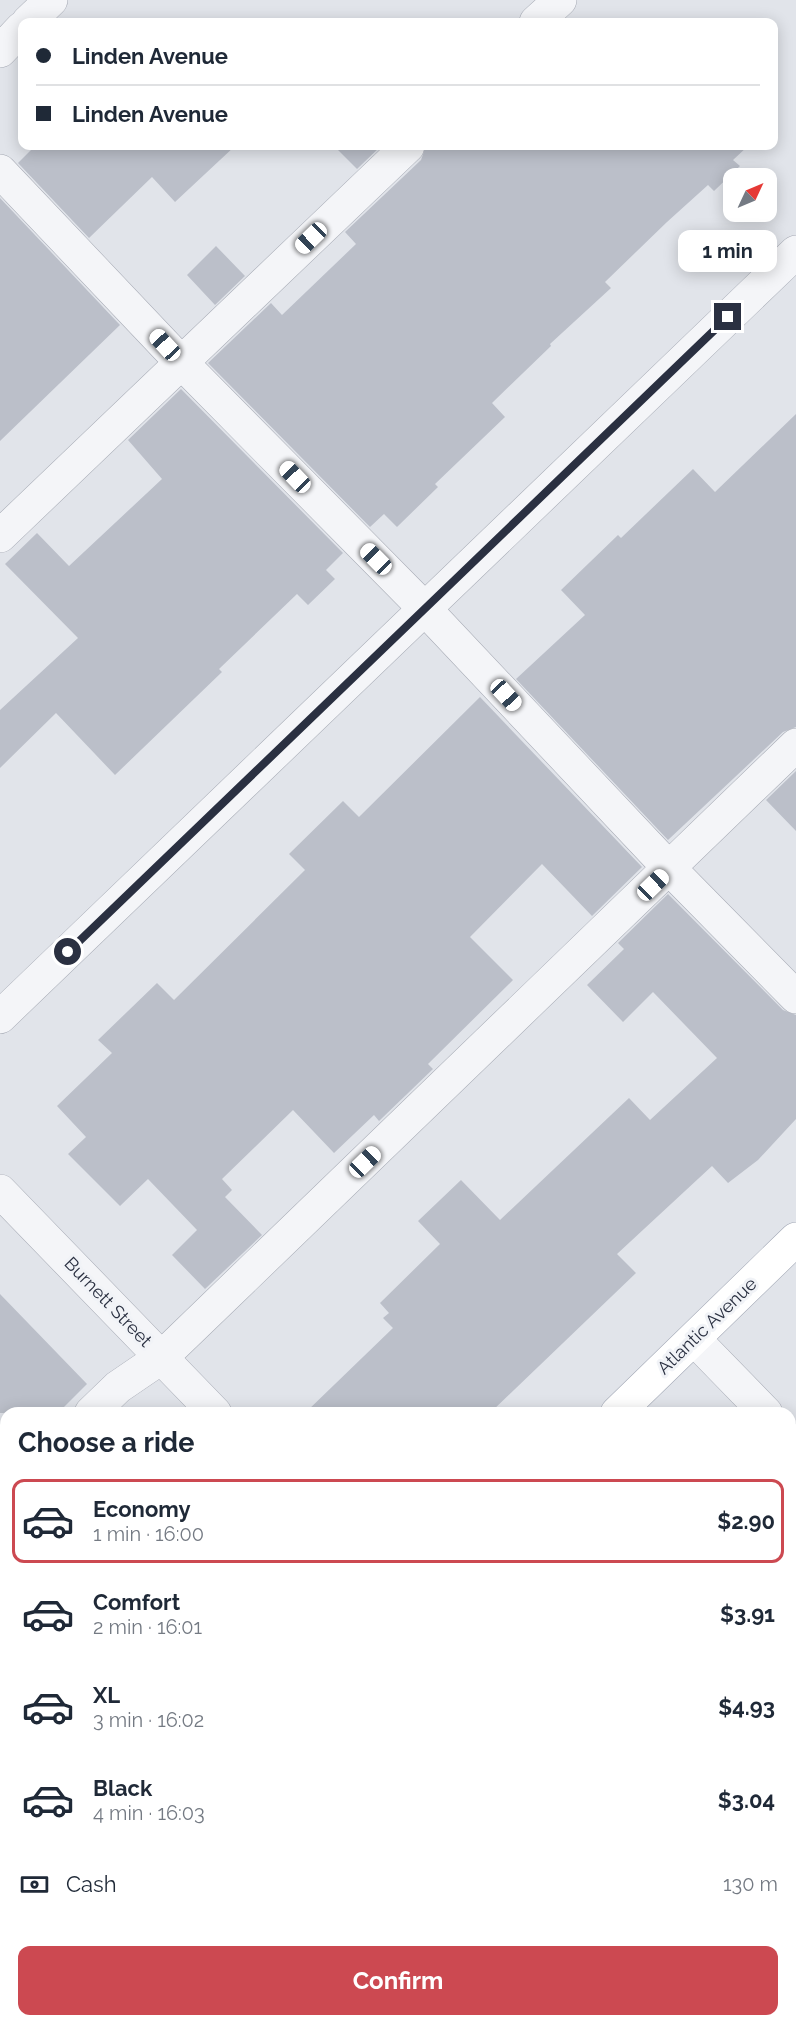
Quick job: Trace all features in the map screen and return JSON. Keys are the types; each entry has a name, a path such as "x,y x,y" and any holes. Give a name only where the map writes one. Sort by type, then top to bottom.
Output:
{"main road":[{"name":"Atlantic Avenue","path":"623,1407 796,1239"}],"street":[{"path":"32,18 51,0"},
{"path":"540,18 560,0"},
{"path":"0,51 18,32"},
{"path":"0,536 404,150"},
{"path":"0,171 181,362 424,608 670,869 796,997"},
{"path":"0,1017 796,252"},
{"path":"97,1407 118,1387 162,1357 796,746"},
{"name":"Burnett Street","path":"0,1191 209,1407"},
{"path":"694,1339 760,1407"}],"building":[{"path":"31,150 231,150 175,202 152,177 89,238 18,163"},
{"path":"338,150 377,150 357,169"},
{"path":"425,150 744,150 733,160 740,166 723,168 723,182 714,191 708,185 667,222 605,282 611,288 550,344 551,346 492,403 505,417 435,484 438,487 397,527 384,514 370,527 208,363 271,303 282,315 356,244 345,232 421,160"},
{"path":"0,198 120,325 0,441"},
{"path":"216,246 245,276 215,305 187,275"},
{"path":"181,389 343,553 326,570 335,579 308,605 297,594 219,669 222,672 115,775 56,713 0,768 0,710 78,638 5,564 37,533 69,566 162,479 128,440"},
{"path":"796,414 796,727 783,732 668,840 516,679 585,615 561,590 618,535 621,538 693,469 715,492"},
{"path":"480,697 642,867 592,916 542,864 470,937 513,980 428,1064 433,1069 379,1121 374,1115 334,1153 293,1110 222,1179 232,1190 225,1197 262,1235 205,1289 172,1255 197,1230 148,1179 120,1206 68,1154 86,1137 57,1106 112,1053 98,1040 157,983 174,1000 305,870 289,854 343,801 359,817"},
{"path":"796,771 796,831 766,800"},
{"path":"668,894 783,1010 796,1015 796,1119 758,1160 728,1183 712,1166 617,1254 636,1273 496,1407 311,1407 393,1328 383,1318 389,1313 380,1303 440,1244 418,1221 461,1180 500,1220 629,1098 650,1120 717,1058 653,992 623,1022 587,985 624,949 618,943"},
{"path":"0,1294 87,1384 64,1407 0,1407"}],"route":[{"path":"68,952 728,317"}]}
